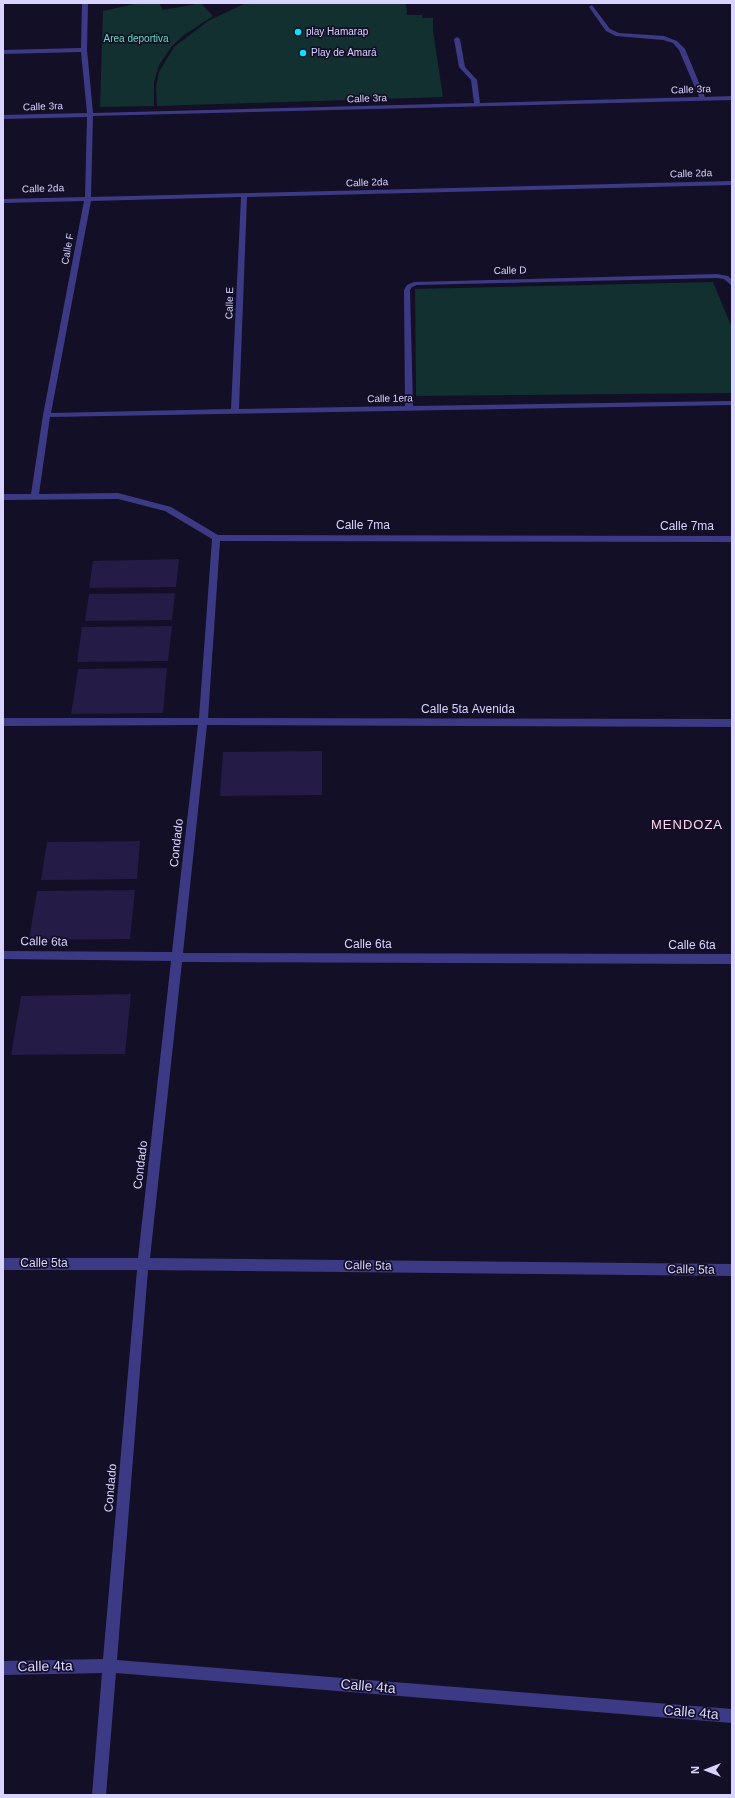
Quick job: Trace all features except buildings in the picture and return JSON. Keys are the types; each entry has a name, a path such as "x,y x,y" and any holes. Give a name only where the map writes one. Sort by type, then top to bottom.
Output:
{"street":[{"name":"Calle F","path":"35,497 47,415 88,197 90,115 84,50 85,3"},
{"path":"592,7 608,30 618,35 664,38 675,42 682,49 702,98"},
{"path":"458,39 462,67 474,80 477,105"},
{"path":"3,52 84,50"},
{"name":"Calle 3ra","path":"3,117 732,98"},
{"name":"Calle 2da","path":"3,201 88,197 244,196 732,183"},
{"name":"Calle E","path":"236,412 244,196"},
{"name":"Calle D","path":"409,408 407,290 409,286 416,284 716,276 726,277 732,284"},
{"name":"Calle 1era","path":"47,415 732,403"},
{"path":"3,498 118,496 168,509 216,538"},
{"name":"Calle 7ma","path":"216,538 732,539"},
{"name":"Condado","path":"99,1795 142,1264 203,721 216,538"},
{"name":"Calle 5ta Avenida","path":"3,722 203,721 732,723"},
{"name":"Calle 6ta","path":"3,955 732,959"},
{"name":"Calle 5ta","path":"3,1264 732,1270"},
{"name":"Calle 4ta","path":"3,1668 110,1666 732,1716"}],"green space":[{"name":"Area deportiva","path":"139,3 159,3 163,10 201,3 213,16 184,35 172,46 159,65 154,82 154,106 100,107 103,11"},
{"name":"Play de Amará","path":"246,3 406,3 407,15 422,15 422,18 433,18 433,31 443,97 157,106 156,87 159,72 174,47 208,21"},
{"path":"713,282 732,328 732,393 416,396 415,289"}],"place":[{"name":"play Hamarap","path":"298,32"},
{"name":"Play de Amará","path":"303,53"}],"district":[{"name":"MENDOZA","path":"687,825"}]}
